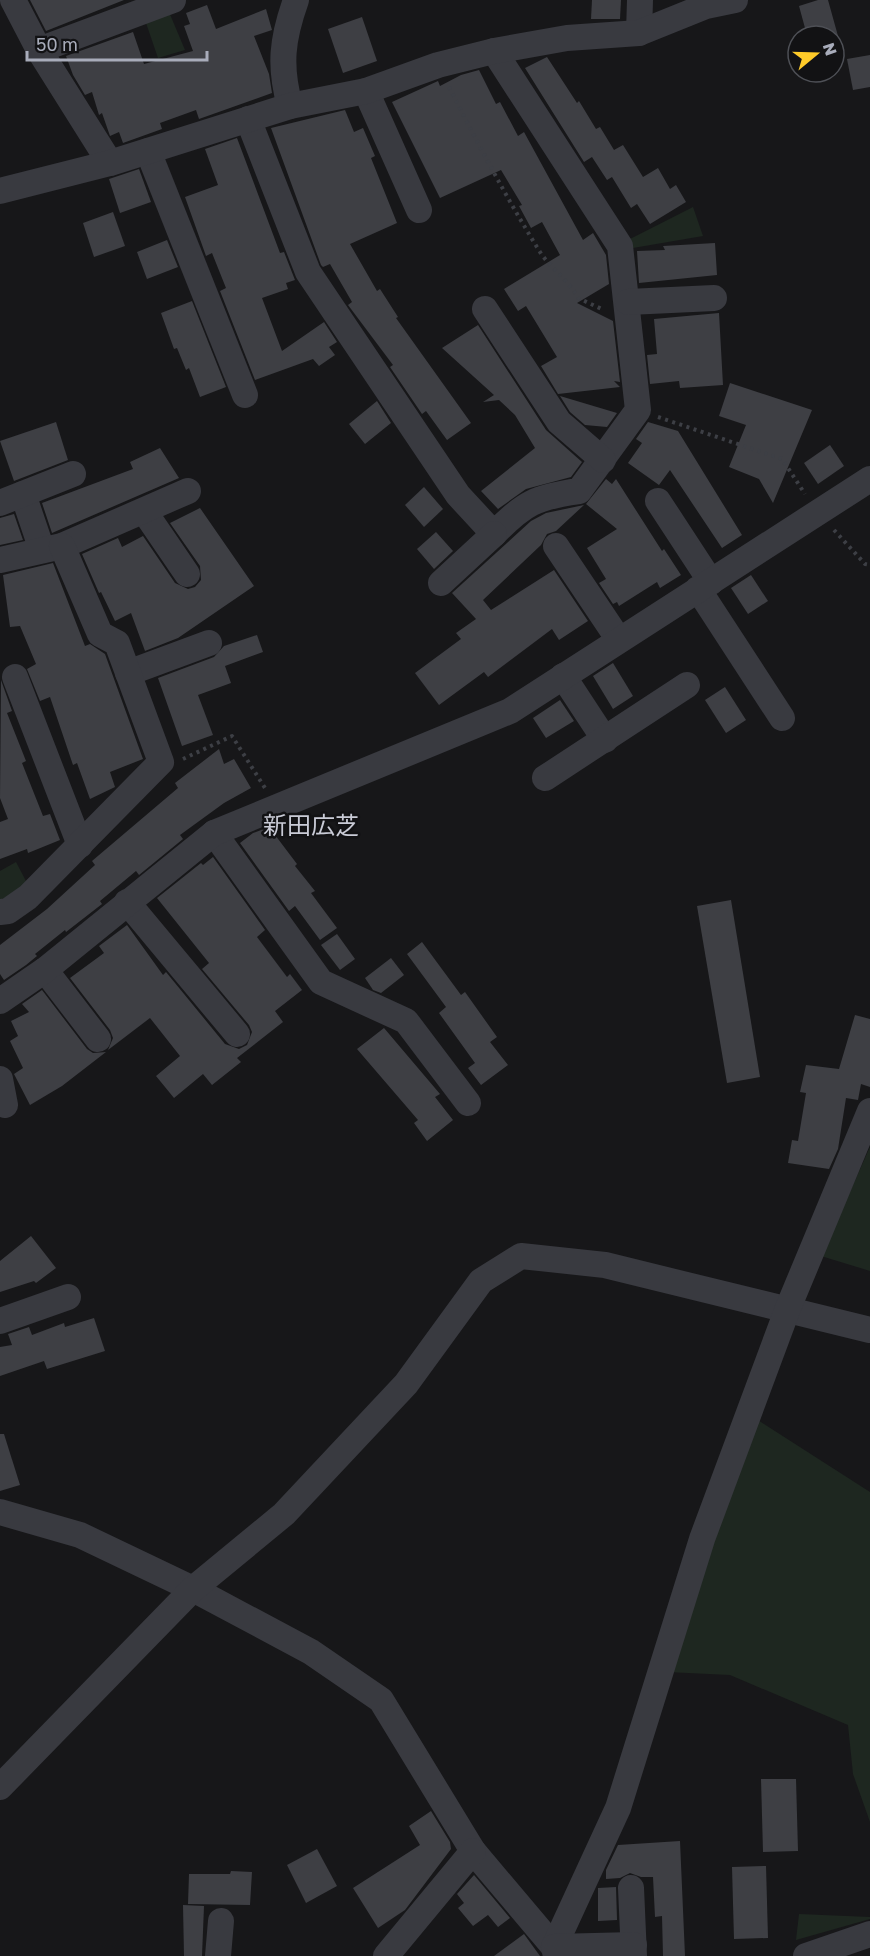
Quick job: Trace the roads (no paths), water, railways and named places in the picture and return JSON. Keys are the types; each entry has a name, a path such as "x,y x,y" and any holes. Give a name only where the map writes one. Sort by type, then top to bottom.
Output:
{"street":[{"path":"39,50 173,0"},
{"path":"290,106 281,52 296,0"},
{"path":"639,33 640,0"},
{"path":"0,191 110,163 290,106 366,91 438,65 494,51 567,38 639,33 705,6 735,0"},
{"path":"9,1 110,163"},
{"path":"441,583 517,510 547,495 579,491 638,410 620,246 494,51"},
{"path":"366,91 419,210"},
{"path":"248,119 308,272 458,495 494,534"},
{"path":"148,151 245,395"},
{"path":"629,312 714,297"},
{"path":"485,309 559,422 603,460"},
{"path":"0,912 8,911 28,897 160,762 117,643 100,634 52,548 12,498 73,474"},
{"path":"0,1001 45,970 213,833 510,711 870,479"},
{"path":"0,560 52,548 189,491"},
{"path":"658,501 782,718"},
{"path":"144,511 187,574"},
{"path":"556,546 619,640"},
{"path":"128,673 209,643"},
{"path":"563,676 605,740"},
{"path":"15,677 80,845"},
{"path":"545,778 687,685"},
{"path":"213,833 321,982 406,1021 468,1103"},
{"path":"127,902 237,1034"},
{"path":"45,970 98,1039"},
{"path":"0,1079 4,1105"},
{"path":"555,1951 618,1808 702,1539 788,1308 870,1111"},
{"path":"0,1787 193,1589 284,1514 405,1384 482,1281 521,1256 605,1265 788,1308 870,1330"},
{"path":"0,1321 68,1297"},
{"path":"0,1512 80,1535 193,1589 311,1652 381,1700 473,1851 555,1951"},
{"path":"386,1956 473,1851"},
{"path":"555,1951 634,1950 631,1888"},
{"path":"218,1956 221,1921"},
{"path":"806,1956 870,1934"}],"district":[{"name":"新田広芝","path":"311,824"}]}
